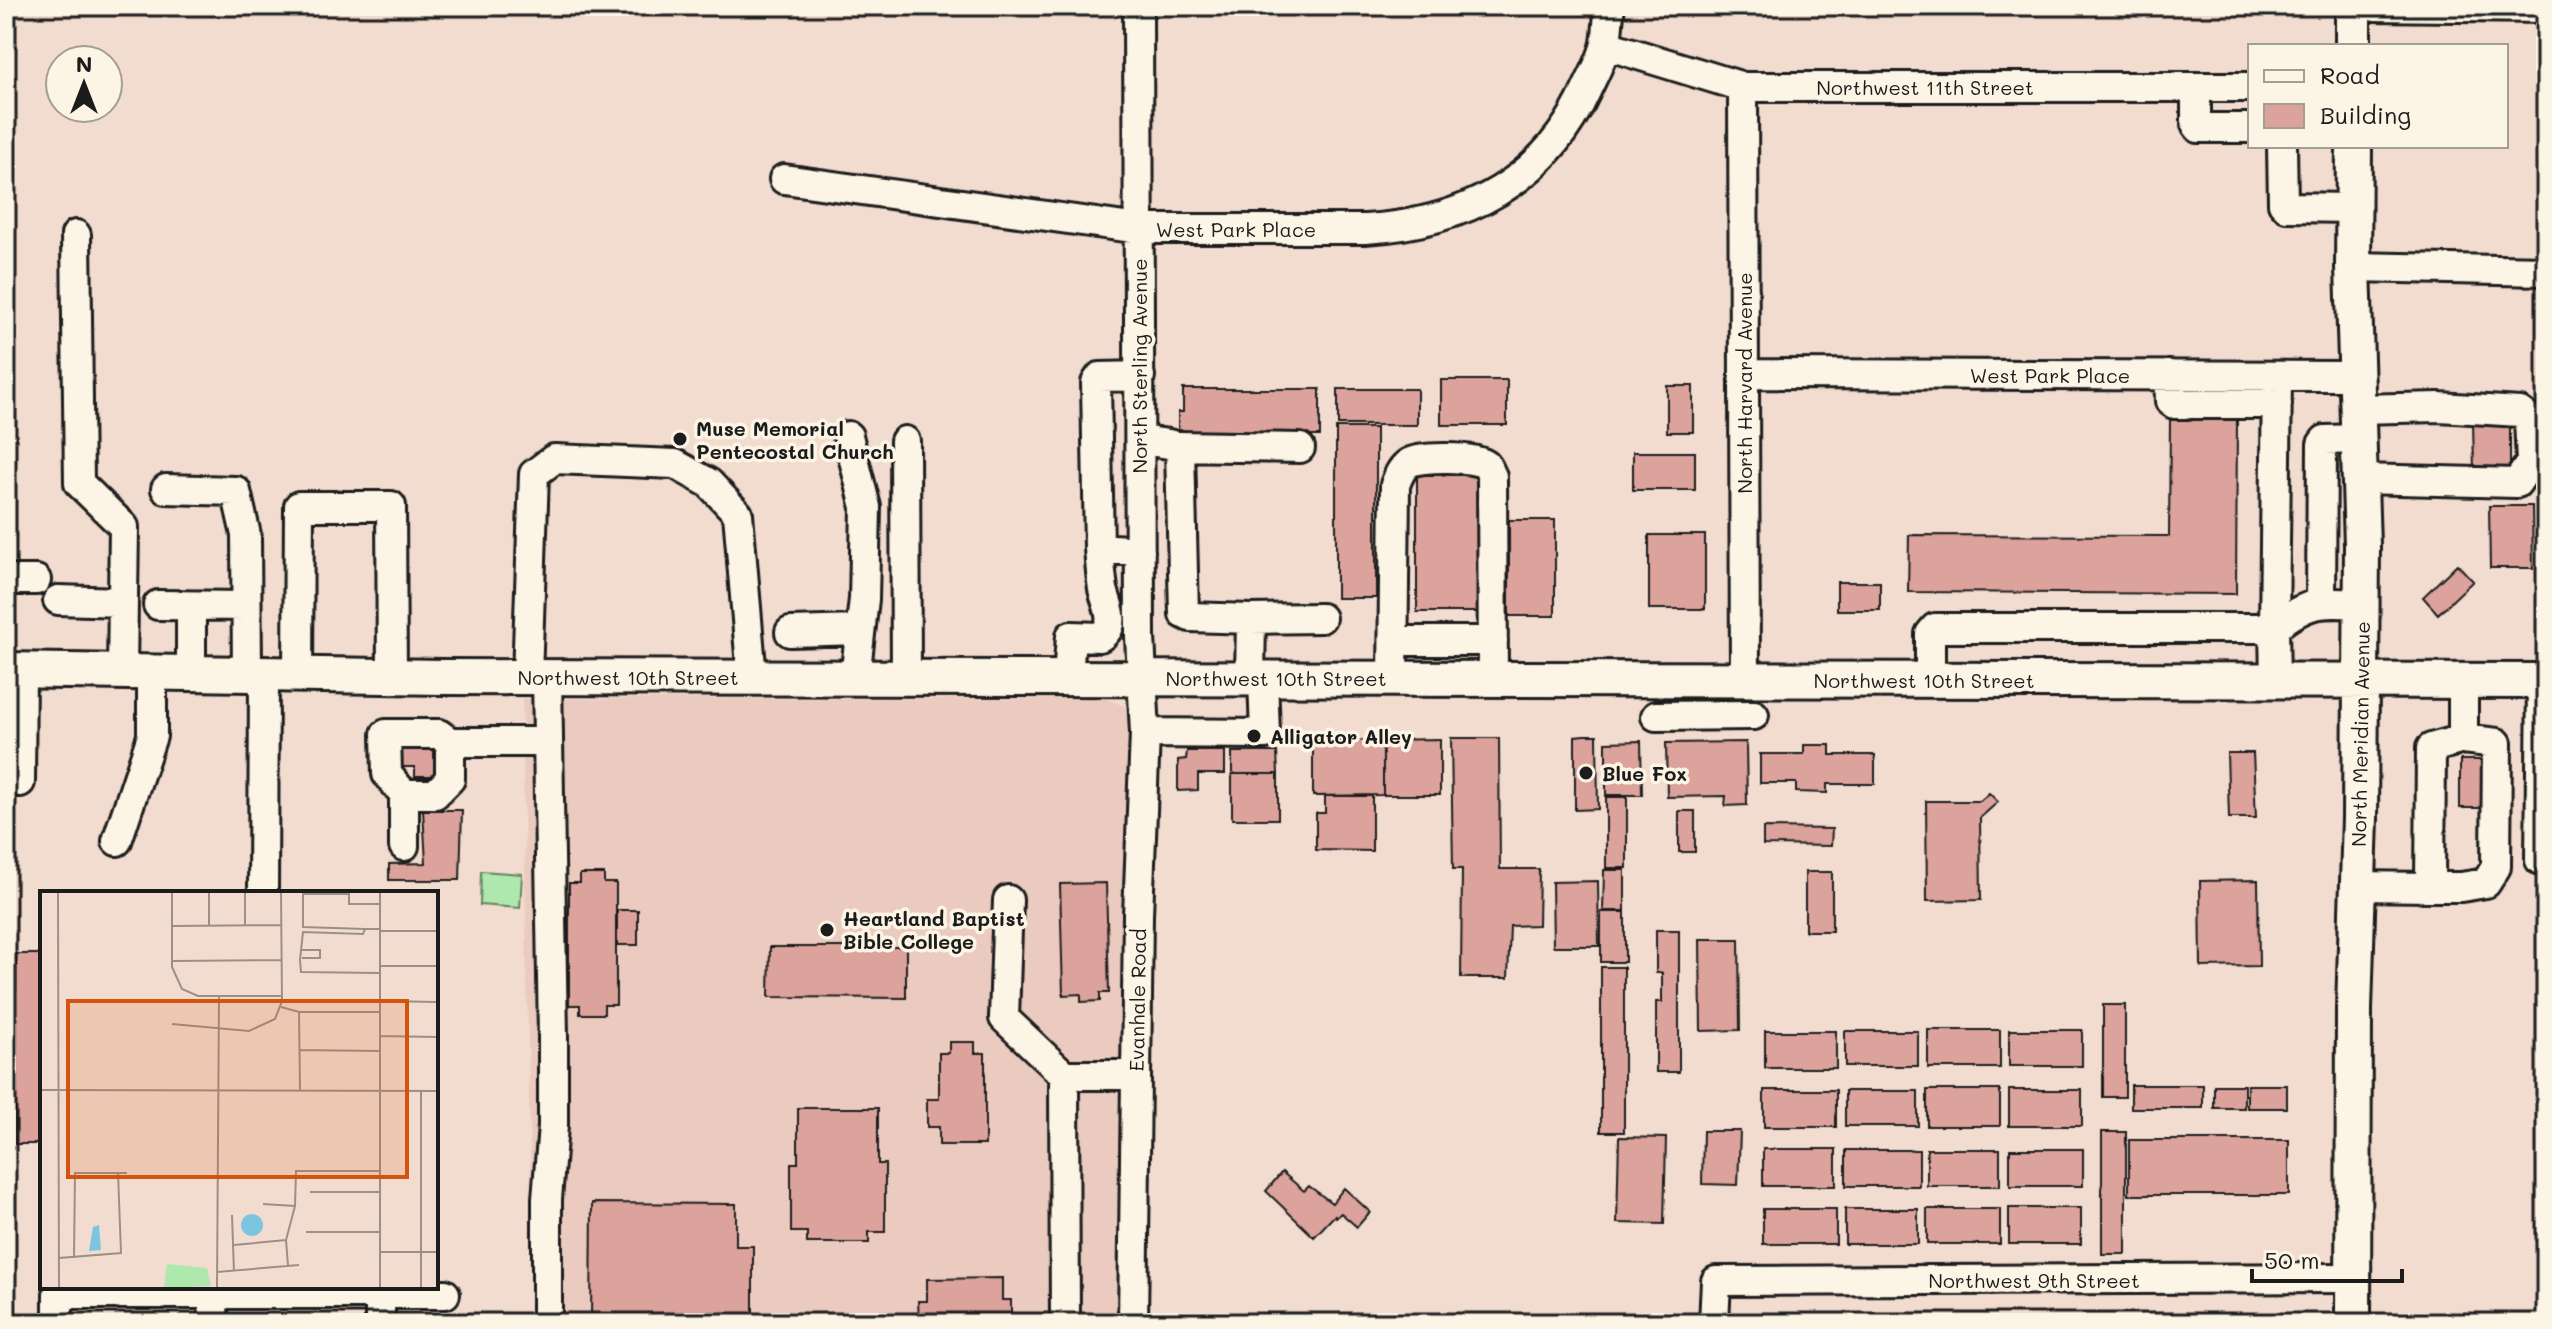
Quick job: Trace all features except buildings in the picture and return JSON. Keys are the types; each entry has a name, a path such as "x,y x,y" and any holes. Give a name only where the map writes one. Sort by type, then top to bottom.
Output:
{"main road":[{"path":"2353,6 2353,44"},
{"name":"North Meridian Avenue","path":"2353,1323 2354,1009 2361,604 2361,495 2353,267 2354,148"},
{"name":"Northwest 10th Street","path":"13,670 392,677 2544,681"}],"street":[{"name":"North Sterling Avenue","path":"1138,6 1143,678"},
{"path":"1606,45 1610,6"},
{"path":"2369,6 2546,8"},
{"name":"West Park Place","path":"784,179 1139,229 1389,227 1432,220 1462,209 1517,178 1539,160 1561,136 1578,108 1606,45"},
{"name":"Northwest 11th Street","path":"1606,45 1743,87 2248,87"},
{"name":"North Harvard Avenue","path":"1743,87 1745,680"},
{"path":"2196,87 2196,124 2199,128 2248,128"},
{"path":"2282,148 2283,203 2287,207 2353,208"},
{"path":"76,235 79,483 124,527 123,602 152,736 117,841"},
{"path":"2353,267 2546,271"},
{"name":"West Park Place","path":"1744,374 2277,376 2358,408"},
{"path":"2169,375 2170,401 2174,404 2277,404"},
{"path":"1068,678 1071,636 1100,637 1110,626 1111,611 1104,592 1099,548 1097,379 1140,376"},
{"path":"2275,681 2277,376"},
{"path":"2321,512 2361,495 2517,483 2531,462 2529,419 2520,412 2439,407 2358,408 2322,444 2321,512 2321,603"},
{"path":"848,436 866,507 855,678"},
{"path":"1140,440 1178,446 1300,448"},
{"path":"905,441 906,678"},
{"path":"1178,446 1184,614 1190,617 1251,619 1321,618"},
{"path":"1393,678 1395,485 1402,469 1411,461 1425,458 1476,459 1486,465 1492,476 1493,678"},
{"path":"547,1323 547,1199 553,1126 547,742 537,677 534,474 554,459 675,464 709,483 738,514 752,678"},
{"path":"166,489 236,491 246,535 246,606 255,674 263,891"},
{"path":"298,675 299,506 391,506 392,677"},
{"path":"1099,548 1140,551"},
{"path":"6,580 36,580"},
{"path":"58,600 123,602"},
{"path":"1930,679 1930,634 1935,628 2274,628 2295,612 2321,603 2361,604"},
{"path":"158,605 246,606"},
{"path":"191,606 191,673"},
{"path":"1145,733 1265,734 1251,619"},
{"path":"790,632 860,630"},
{"path":"1394,641 1493,641"},
{"path":"13,670 20,782"},
{"name":"Evanhale Road","path":"1133,1323 1135,1075 1145,733 1143,678"},
{"path":"2544,681 2540,860 2546,860"},
{"path":"2463,682 2463,739"},
{"path":"1656,716 1754,715"},
{"path":"404,846 404,794 387,774 386,734 439,734 450,742 547,742"},
{"path":"2358,886 2430,887 2461,887 2486,883 2496,867 2497,743 2463,739 2431,748 2430,887"},
{"path":"404,794 435,794 450,779 450,742"},
{"path":"1008,900 1004,1018 1064,1075 1135,1075"},
{"path":"1064,1075 1065,1323"},
{"name":"Northwest 9th Street","path":"1714,1323 1716,1281 2353,1278"},
{"path":"58,1323 58,1294 445,1294"},
{"path":"212,1294 214,1323"},
{"path":"380,1294 380,1323"}],"shaded area":[{"name":"Heartland Baptist Bible College","path":"522,699 1107,699 1125,706 1130,723 1126,1323 533,1323"}],"green space":[{"path":"481,871 522,874 520,908 480,905"}],"place":[{"name":"Muse Memorial Pentecostal Church","path":"680,439"},
{"name":"Alligator Alley","path":"1254,736"},
{"name":"Blue Fox","path":"1586,773"},
{"name":"Heartland Baptist Bible College","path":"827,930"}]}
